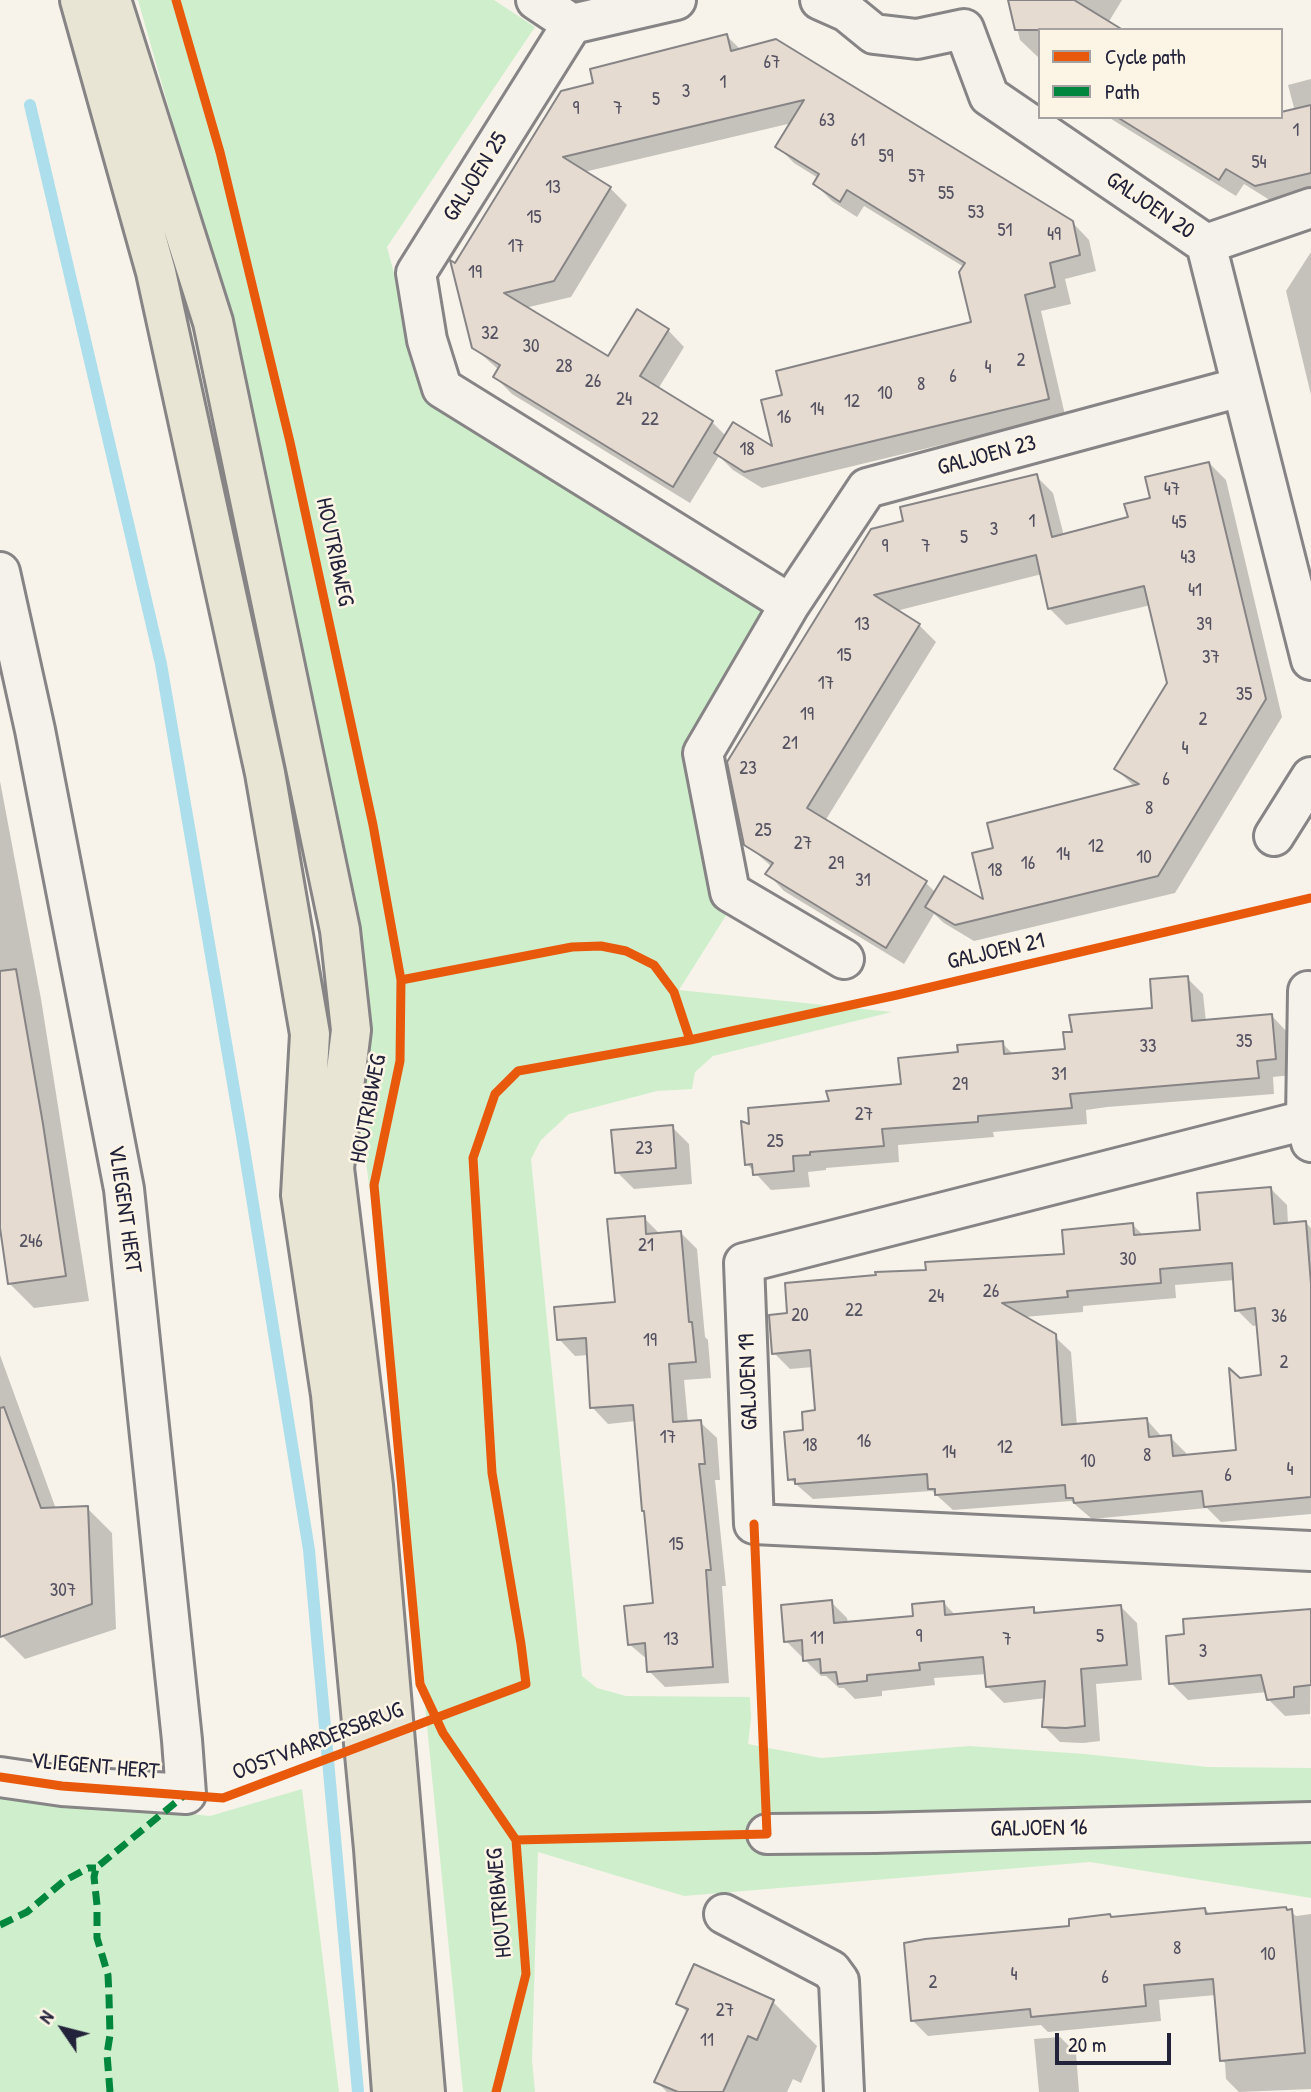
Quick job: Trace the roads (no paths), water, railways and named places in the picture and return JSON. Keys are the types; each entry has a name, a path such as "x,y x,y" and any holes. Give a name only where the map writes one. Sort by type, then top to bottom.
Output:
{"main road":[{"path":"80,0 156,272 265,773 310,1034 301,1195 333,1409 374,1849 393,2092"},
{"name":"HOUTRIBWEG","path":"111,0 212,322 340,930 351,1030 334,1168 373,1486 425,2092"}],"street":[{"path":"536,0 572,24 676,0"},
{"name":"GALJOEN 20","path":"841,4 874,34 918,40 965,15 989,96 1206,244 1309,647"},
{"name":"GALJOEN 25","path":"572,24 416,273 427,340 442,388 790,604"},
{"path":"1206,244 1311,208"},
{"name":"GALJOEN 23","path":"844,959 730,892 703,753 790,604 867,488 1241,387"},
{"name":"VLIEGENT HERT","path":"0,572 35,730 124,1189 180,1713 186,1794 62,1786 0,1777"},
{"path":"1274,836 1311,777"},
{"name":"GALJOEN 19","path":"1308,991 1309,1131 744,1263 754,1524 1311,1551"},
{"name":"GALJOEN 16","path":"767,1833 875,1833 1311,1822"},
{"path":"724,1914 831,1970 839,1981 844,2092"}],"waterway":[{"path":"30,105 161,664 242,1136 309,1550 358,2092"}]}
